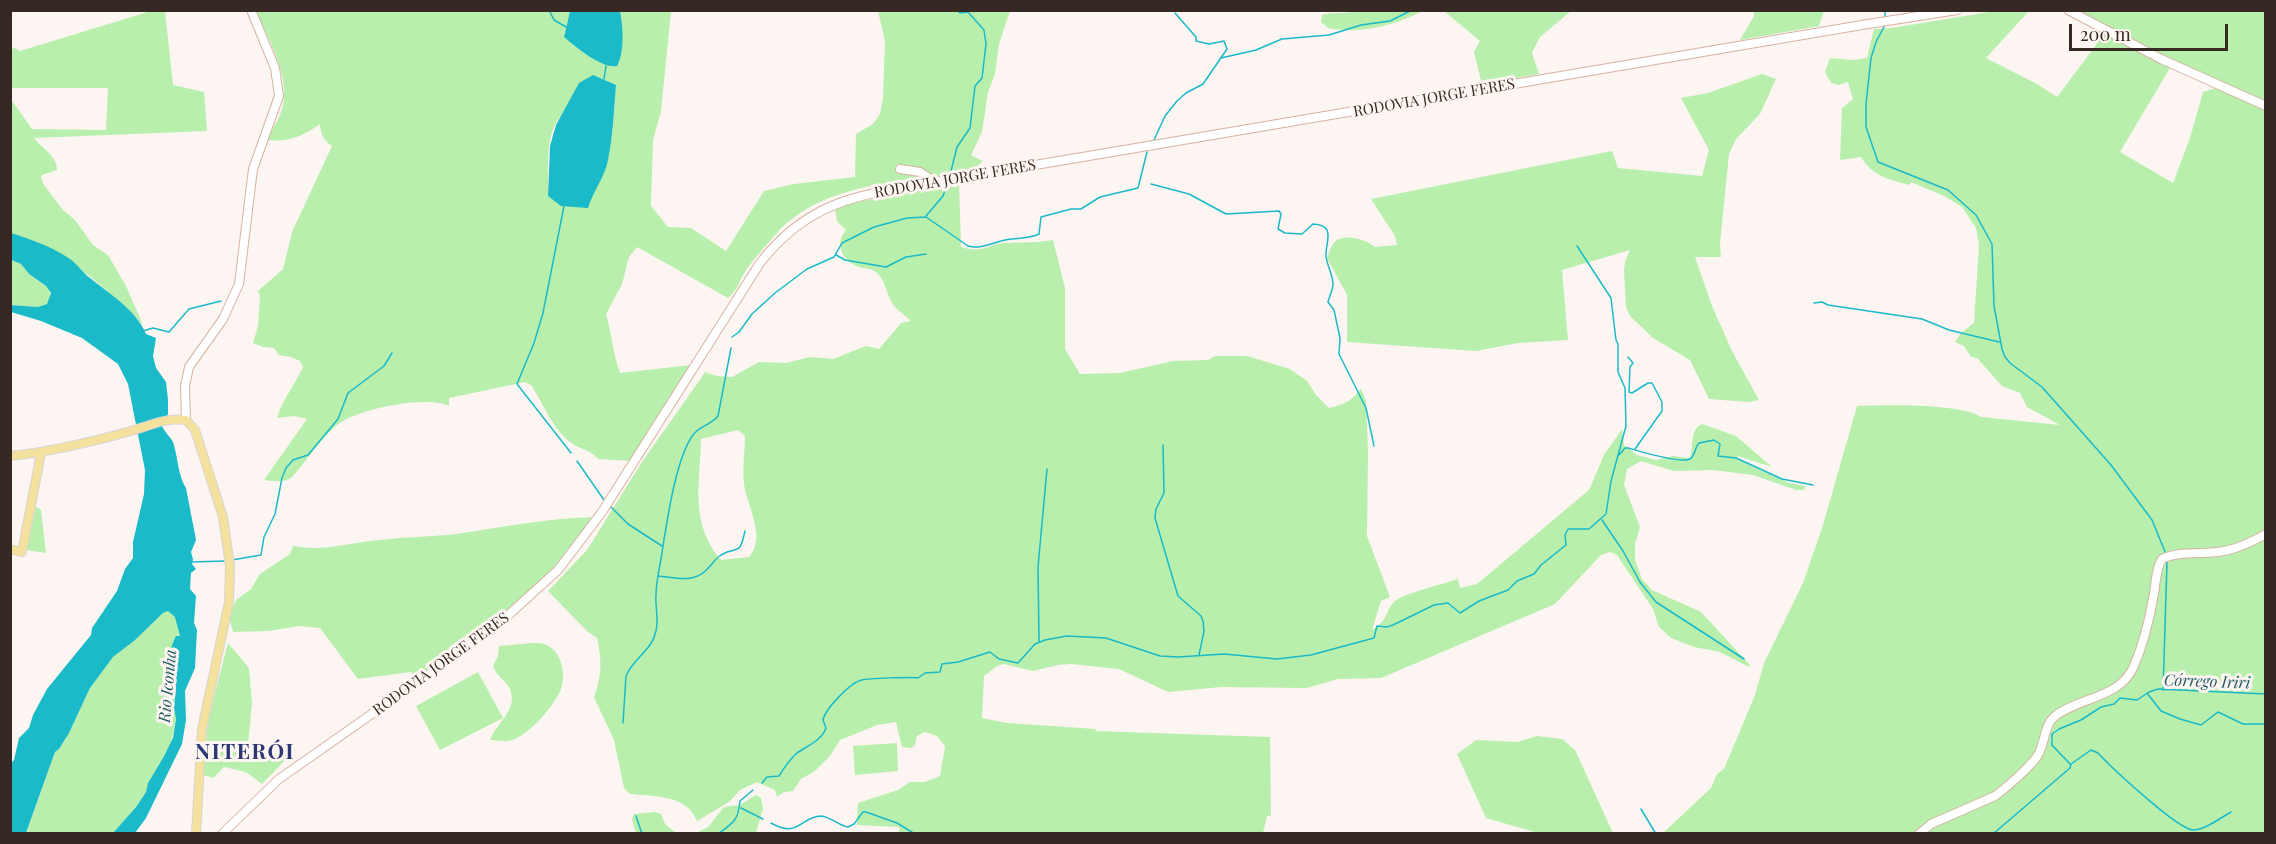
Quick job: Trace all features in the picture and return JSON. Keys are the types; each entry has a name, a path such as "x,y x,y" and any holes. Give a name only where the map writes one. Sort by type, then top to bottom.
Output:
{"main road":[{"path":"194,834 202,729 227,613 230,566 223,517 195,430 186,420 185,386 189,367 223,319 239,284 253,169 279,96 275,68 251,10"},
{"name":"RODOVIA JORGE FERES","path":"222,834 279,779 493,629 558,570 607,504 760,263 789,231 807,217 836,203 935,182 1957,10"},
{"path":"2068,10 2161,60 2265,106"},
{"path":"900,169 920,172 935,182"},
{"path":"10,456 41,453 132,431 167,419 186,420"},
{"path":"10,549 22,552 41,453"},
{"path":"1918,834 1931,824 2002,791 2039,754 2053,718 2100,696 2128,677 2142,644 2152,604 2157,570 2162,559 2174,555 2227,551 2265,534"}],"green space":[{"path":"1360,10 1422,11 1389,25 1365,29 1340,30 1328,28 1321,22 1322,15"},
{"path":"1754,10 1824,11 1819,26 1740,40 1754,16"},
{"path":"151,11 165,11 173,85 204,92 207,131 34,138 55,160 57,170 41,177 44,185 63,210 75,220 93,245 108,255 126,286 143,325 98,283 66,259 11,233 10,98 32,129 106,130 108,88 11,88 11,49 15,48 20,51"},
{"path":"256,11 570,11 564,35 622,21 620,11 671,11 661,111 653,140 651,206 668,227 691,228 726,251 764,191 794,184 855,177 856,134 873,124 880,114 883,98 885,41 878,11 1010,11 999,44 982,132 971,155 983,161 973,170 974,172 869,186 842,193 818,203 796,216 777,233 751,263 737,288 728,298 637,247 629,257 622,284 606,314 620,373 691,365 632,461 598,459 570,442 553,423 532,386 525,382 449,398 449,406 425,402 392,405 347,419 331,430 291,478 278,481 264,480 307,419 294,416 277,418 303,367 300,361 279,355 274,348 253,343 258,326 260,296 258,291 283,269 292,232 332,146 323,136 320,124 294,138 266,140 280,115 284,102 284,89 273,48","holes":["616,85 611,142 604,172 591,193 562,206 548,190 550,140 557,121 573,107"]},
{"path":"1444,11 1571,11 1540,37 1532,53 1539,74 1482,84 1474,52 1480,41"},
{"path":"1995,11 2029,11 1986,58 2057,97 2105,33 2091,27 2069,11 2265,11 2265,833 1662,834 1711,788 1717,774 1724,769 1755,695 1764,663 1803,583 1823,525 1857,406 1939,407 1971,412 1981,417 2060,425 2027,407 2020,393 2002,386 1977,358 1971,357 1964,346 1955,342 1961,333 1974,323 1979,244 1976,228 1962,207 1944,196 1911,182 1910,185 1882,176 1870,169 1861,157 1840,160 1842,108 1853,99 1848,82 1839,85 1831,83 1825,72 1830,58 1853,60 1867,58 1874,29","holes":["2173,63 2219,87 2203,92 2190,138 2173,183 2120,152"]},
{"path":"1762,74 1776,79 1760,114 1736,139 1729,154 1720,243 1721,257 1695,257 1712,306 1732,351 1759,400 1749,402 1709,399 1690,360 1653,338 1630,316 1626,307 1624,272 1625,261 1630,250 1562,270 1568,340 1518,343 1476,351 1347,342 1347,295 1327,258 1333,244 1342,238 1360,239 1375,247 1397,245 1395,236 1371,199 1612,151 1618,168 1702,176 1709,150 1681,98 1708,93"},
{"path":"959,184 961,247 981,249 999,244 1053,240 1065,288 1065,349 1080,374 1120,373 1173,361 1208,360 1215,356 1247,356 1290,369 1307,381 1316,395 1329,408 1347,402 1361,389 1366,400 1367,536 1390,597 1381,601 1372,630 1381,623 1395,601 1400,598 1458,579 1460,588 1477,584 1589,490 1604,455 1622,429 1624,445 1637,455 1656,460 1673,456 1690,458 1695,430 1702,424 1736,436 1772,467 1738,456 1736,459 1789,483 1806,486 1804,490 1796,490 1753,475 1713,470 1674,471 1641,461 1627,469 1624,485 1640,527 1635,544 1635,560 1642,579 1652,590 1701,612 1750,665 1749,667 1720,652 1694,647 1671,638 1659,627 1653,609 1617,555 1610,552 1601,555 1555,604 1381,678 1338,679 1307,688 1221,687 1168,692 1119,669 1071,664 1033,671 1004,664 997,666 984,676 982,718 1007,723 1096,729 1095,731 1270,737 1271,816 1267,816 1263,833 899,834 899,827 857,825 858,803 898,790 910,782 925,782 940,776 945,746 937,736 925,732 917,736 915,745 911,748 902,747 896,722 877,725 840,740 830,756 815,771 801,779 793,791 784,792 777,797 775,790 757,782 740,790 729,802 697,821 686,806 669,798 630,794 624,788 614,740 594,697 599,682 600,668 597,638 588,632 548,591 587,550 642,462 706,371 717,376 732,377 759,362 786,363 810,357 833,359 866,346 879,349 901,323 911,321 893,304 876,272 853,264 844,256 840,246 842,235 846,230 837,221 835,209 851,203","holes":["738,430 745,436 744,484 756,531 756,540 749,557 721,560 704,532 700,517 698,487 701,439"]},
{"path":"10,260 21,264 29,274 48,288 51,296 47,304 38,307 11,305"},
{"path":"35,506 41,510 46,553 26,550"},
{"path":"595,517 565,555 533,589 509,609 473,633 439,662 413,679 411,672 358,679 320,628 299,626 269,631 233,632 229,617 236,600 251,589 260,574 290,554 293,546 332,547 381,540 457,534 543,521"},
{"path":"168,611 178,623 179,632 178,652 172,679 176,685 174,708 176,719 171,743 148,783 146,792 113,833 26,834 55,752 71,729 90,688 113,657"},
{"path":"228,643 249,668 252,703 248,745 255,758 296,749 262,784 246,772 224,767 213,778 203,775 208,719"},
{"path":"532,643 546,645 554,650 563,672 561,689 553,704 524,734 509,741 490,740 509,709 512,696 510,689 493,666 498,656 499,646"},
{"path":"478,672 503,718 440,750 416,706"},
{"path":"1537,736 1562,739 1575,750 1613,833 1538,833 1486,818 1457,754 1476,740 1517,742"},
{"path":"897,743 898,771 855,775 853,746"},
{"path":"756,795 761,798 763,808 756,833 696,833 708,827 724,807 740,805"},
{"path":"655,812 661,814 665,824 676,833 636,833 632,819 634,814"}],"water":[{"path":"570,11 620,11 622,46 617,66 597,61 564,37"},
{"path":"593,75 616,85 610,151 602,178 588,208 561,206 548,196 550,146 556,125 579,83"},
{"path":"11,233 49,247 70,259 129,310 142,325 146,334 156,338 153,356 156,368 166,382 168,414 162,426 173,442 181,478 186,488 196,540 191,552 192,564 196,569 191,573 190,589 196,596 195,668 185,691 186,720 182,744 146,818 135,833 113,833 146,792 148,783 173,738 176,719 174,708 176,685 169,670 172,645 176,636 180,636 175,617 168,611 113,657 90,688 69,733 55,752 26,833 11,833 11,763 14,760 19,738 29,728 33,715 47,689 91,635 92,628 117,591 125,569 133,558 133,542 144,494 145,470 128,384 118,364 82,338 41,321 11,312 11,305 38,307 47,304 51,293 21,264 11,260"}],"waterway":[{"path":"549,10 554,20 568,28"},
{"path":"950,175 957,147 970,128 975,86 982,78 986,44 984,30 968,12 960,13 957,10"},
{"path":"1221,58 1256,50 1282,39 1329,35 1361,25 1390,21 1412,10"},
{"path":"1885,10 1885,17"},
{"path":"1154,140 1165,116 1177,101 1203,84 1227,49 1224,41 1209,44 1196,41 1196,37 1175,13"},
{"path":"1885,25 1871,58 1866,104 1866,127 1878,162 1948,190 1976,215 1992,244 1994,306 2005,357 2042,387 2111,465 2152,520 2166,554"},
{"path":"604,79 606,66"},
{"path":"732,337 775,293 807,269 834,257 842,243 874,227 907,218 926,217 972,247 1034,236 1039,234 1041,217 1071,209 1081,209 1100,197 1138,188 1147,152"},
{"path":"1151,184 1189,194 1226,214 1279,211 1281,214 1278,229 1285,233 1302,234 1313,224 1325,228 1328,236 1326,256 1333,284 1328,302 1334,310 1340,338 1339,354 1366,408 1374,446"},
{"path":"926,216 943,196 947,185"},
{"path":"564,206 543,313 534,343 517,384 571,453"},
{"path":"762,783 767,777 779,776 794,755 821,736 826,728 823,720 828,709 845,691 862,680 918,678 925,673 940,672 942,664 958,662 990,652 999,659 1018,663 1035,644 1067,636 1106,638 1160,656 1224,654 1277,659 1311,655 1374,638 1377,626 1393,625 1434,605 1448,603 1460,613 1479,601 1508,590 1517,581 1534,574 1541,565 1566,545 1565,535 1568,529 1589,529 1606,514 1611,481 1626,426 1625,388 1618,372 1618,344 1611,298 1577,246"},
{"path":"836,255 845,260 886,267 906,257 926,254"},
{"path":"143,331 153,328 169,332 189,309 221,301"},
{"path":"1814,303 1822,302 1828,305 1922,319 1949,330 1999,342"},
{"path":"623,723 626,676 633,664 651,644 656,631 657,581 676,477 693,435 718,416 731,348"},
{"path":"232,560 261,555 264,537 275,514 286,468 293,460 308,455 338,419 348,393 384,366 392,353"},
{"path":"1628,357 1633,363 1630,367 1629,392 1632,393 1652,383 1662,402 1662,411 1635,449"},
{"path":"1619,455 1625,448 1628,448 1659,457 1685,460 1692,458 1699,443 1714,440 1720,444 1718,456 1736,458 1782,479 1813,485"},
{"path":"1163,445 1164,493 1156,509 1155,518 1178,596 1201,616 1203,621 1204,631 1199,655"},
{"path":"577,461 604,500"},
{"path":"1039,641 1038,567 1047,469"},
{"path":"611,507 628,524 662,546"},
{"path":"1602,520 1640,582 1656,602 1744,659"},
{"path":"658,576 682,578 699,575 721,555 739,548 745,531"},
{"path":"191,562 225,561"},
{"path":"2163,690 2167,562"},
{"name":"Córrego Iriri","path":"2070,764 2052,745 2052,734 2101,707 2114,704 2120,698 2137,700 2158,689 2266,694"},
{"name":"Córrego Iriri","path":"2147,693 2161,711 2201,725 2218,712 2243,724 2266,724"},
{"path":"1993,834 2070,768 2071,764 2091,750 2098,753 2159,809 2185,827 2193,830 2202,828 2231,812"},
{"path":"718,834 734,820 740,801 753,790"},
{"path":"741,808 763,819"},
{"path":"1641,809 1656,834"},
{"path":"771,823 788,829 821,816 848,827 854,824 863,812 866,812 897,823 915,834"},
{"path":"636,816 642,834"}],"district":[{"name":"NITERÓI","path":"245,752"}],"water label":[{"name":"Rio Iconha","path":"168,686"}]}
